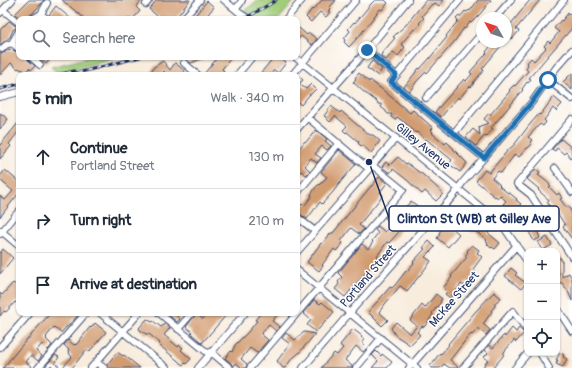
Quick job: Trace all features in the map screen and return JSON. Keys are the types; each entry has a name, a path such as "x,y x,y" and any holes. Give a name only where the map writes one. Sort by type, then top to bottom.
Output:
{"street":[{"path":"12,0 2,12 16,22"},
{"path":"186,16 200,0"},
{"path":"224,0 245,16"},
{"path":"235,9 242,0"},
{"path":"289,16 302,0"},
{"path":"294,72 356,0"},
{"path":"300,126 367,50 408,0"},
{"path":"460,0 391,82 484,158"},
{"path":"500,12 511,0"},
{"path":"454,133 564,0"},
{"path":"37,16 40,14 47,3"},
{"path":"2,49 6,45 12,43 16,36"},
{"path":"426,98 476,40"},
{"path":"12,43 16,46"},
{"path":"367,50 396,75"},
{"name":"Portland Street","path":"303,368 459,189 532,102 572,50"},
{"path":"34,60 40,65"},
{"path":"240,72 250,60"},
{"name":"Gilley Avenue","path":"299,60 500,222 524,256"},
{"path":"184,63 194,72"},
{"path":"548,80 572,99"},
{"path":"0,96 16,93"},
{"path":"300,310 403,190 370,167 307,118"},
{"path":"572,119 517,184 531,196 572,257"},
{"path":"300,249 396,138"},
{"path":"300,190 339,143"},
{"path":"555,168 572,192"},
{"path":"16,214 1,232 16,244"},
{"path":"300,220 315,232"},
{"name":"McKee Street","path":"412,367 517,245"},
{"path":"300,272 381,338 412,367"},
{"path":"463,368 513,311 524,326"},
{"path":"560,312 572,331"},
{"path":"0,348 27,316"},
{"path":"38,368 83,316"},
{"path":"104,316 167,368"},
{"path":"91,368 136,316"},
{"path":"163,316 230,368"},
{"path":"178,329 189,316"},
{"path":"198,368 242,316"},
{"path":"250,368 295,316"},
{"path":"356,368 381,338"},
{"path":"515,368 525,356"},
{"path":"542,356 549,368"},
{"path":"96,362 104,368"}],"green space":[{"path":"259,0 295,0 282,16 252,16 245,10"},
{"path":"79,60 107,60 62,72 57,72 51,67"}],"building":[{"path":"29,0 44,0 32,14 28,16 17,16 15,14"},
{"path":"62,0 142,0 136,7 140,11 136,16 81,16"},
{"path":"157,0 190,0 177,16 157,16 149,9"},
{"path":"322,0 336,0 330,7 331,8 328,11 330,12 326,17 320,12 311,22 306,17"},
{"path":"375,0 385,0 388,3 382,10 380,9 349,47 344,42 344,39 350,31 348,29"},
{"path":"426,0 444,0 439,6 435,3 433,5 432,4 422,16 424,18 419,23 420,24 401,44 405,47 398,56 393,52 386,60 381,56 382,53 395,38 393,37 405,26"},
{"path":"478,0 491,0 482,12 476,12 476,18 471,23 470,22 465,29 464,28 454,42 427,73 426,72 417,81 410,91 404,87 447,37 446,36 458,21 456,19 465,11 470,11"},
{"path":"530,0 540,0 516,29 519,31 512,39 512,22"},
{"path":"207,1 214,7 206,16 194,16"},
{"path":"56,6 68,16 50,16 49,15"},
{"path":"572,12 572,28 529,78 531,79 528,83 527,82 522,89 523,90 491,128 493,129 486,137 484,136 476,146 466,137 473,129 480,135 479,127 489,123 484,119 489,113 490,115 510,91 509,90 514,85 515,86 528,71 526,69 527,63 531,58 534,61 546,48 544,46 548,41 550,43 559,32 554,28 568,13 569,15"},
{"path":"9,21 16,26 10,37 0,45 0,30"},
{"path":"300,29 307,35 309,33 317,39 312,45 301,36 300,37"},
{"path":"489,48 499,48 482,69 484,70 471,87 470,86 459,99 458,97 441,117 435,112 464,79 466,81 472,74 470,72 487,53 486,52"},
{"path":"9,49 14,50 16,52 16,60 28,60 35,66 31,70 29,68 26,72 22,69 18,69 11,63 0,75 0,53 4,53"},
{"path":"41,60 49,60 46,64"},
{"path":"187,60 199,60 191,63"},
{"path":"216,60 230,60 222,69 224,71 223,72 206,72"},
{"path":"272,60 282,60 286,63 279,72 274,70 272,72 262,72"},
{"path":"163,61 170,70 175,63 185,71 153,72 151,71"},
{"path":"372,61 382,69 378,76 367,68"},
{"path":"359,73 369,82 370,80 410,113 413,110 433,128 431,130 433,132 432,133 445,144 447,142 467,163 460,172 449,164 452,160 397,117 395,120 391,117 392,114 388,114 381,107 381,104 378,104 353,82"},
{"path":"572,73 572,90 563,82"},
{"path":"311,84 316,89 301,105 300,85 306,89"},
{"path":"554,97 562,104 556,111 553,108 544,120 546,122 543,126 540,124 528,137 532,140 530,142 532,144 519,157 515,154 501,173 498,171 492,178 500,185 499,186 517,199 516,200 521,204 518,207 534,221 525,229 521,226 524,223 518,218 519,216 503,204 506,201 500,195 498,198 496,196 495,197 476,181 485,170 489,173"},
{"path":"331,106 340,113 341,111 362,129 380,141 371,153 343,130 347,126 335,116 330,122 324,116"},
{"path":"0,113 8,119 0,129"},
{"path":"16,126 16,135 9,144 11,146 0,159 0,145"},
{"path":"316,130 327,139 325,141 331,146 327,150 322,146 315,154 321,158 317,163 311,158 305,166 310,171 306,175 301,171 300,172 300,147 305,141 306,142"},
{"path":"561,139 572,148 572,159 566,152 564,154 557,148 555,151 552,149"},
{"path":"339,150 356,164 322,204 320,202 307,219 300,214 300,206 302,204 304,206 312,196 311,195 315,188 327,177 321,172"},
{"path":"398,157 421,173 443,194 436,201 425,191 422,194 393,169 390,173 382,167 386,162 390,165"},
{"path":"536,169 540,172 538,175 551,186 549,187 557,195 559,193 562,198 560,199 566,207 568,206 572,213 572,239 563,227 565,225 556,211 554,213 547,202 549,200 527,179"},
{"path":"5,170 16,179 16,197 0,217 0,196 5,200 13,191 0,180 0,176"},
{"path":"379,177 387,183 380,192 383,195 359,225 364,229 359,234 351,228 341,241 343,243 336,251 334,249 319,271 307,262 321,243 322,244 331,233 333,233"},
{"path":"411,201 421,209 409,225 405,225 389,243 387,242 374,263 345,297 335,289 342,277 338,273 362,244 368,249 378,233 375,230 378,226 385,232 392,223 385,218 393,208 400,213"},
{"path":"459,208 474,223 476,221 500,243 495,249 492,247 491,248 487,244 487,240 474,230 472,232 452,216"},
{"path":"448,225 459,234 448,247 437,238 442,228 445,228"},
{"path":"536,228 540,238 534,241 529,232"},
{"path":"547,237 552,245 547,248 542,248 538,242"},
{"path":"429,241 435,247 425,257 431,261 407,291 400,286 385,304 379,312 388,320 382,326 368,312 390,287 392,288 395,285 414,263 413,262 425,249 423,248"},
{"path":"472,245 479,250 477,253 482,257 473,269 476,272 464,286 461,284 450,298 445,294 447,292 443,288 467,257 465,256 468,252 467,251"},
{"path":"3,249 13,258 0,274 0,253"},
{"path":"560,258 562,261 562,277 569,273 572,279 572,301 568,291 560,283"},
{"path":"511,268 517,273 515,275 524,282 524,285 521,289 505,276"},
{"path":"13,283 16,285 16,303 15,302 0,316 0,293 2,295"},
{"path":"494,292 501,298 495,303 491,313 483,324 490,330 486,335 478,328 468,337 450,360 459,368 450,368 444,364 440,368 432,368 430,366 440,353 441,354 449,345 448,344 475,312"},
{"path":"436,294 442,299 441,302 432,313 433,314 424,327 422,326 417,332 420,335 410,345 395,335 391,328 396,322 410,334 417,326 410,320 422,305 425,308"},
{"path":"314,300 320,304 322,302 334,312 316,332 307,325 311,320 303,313"},
{"path":"48,316 77,316 61,333 54,327 46,337 52,345 48,350 42,344 36,351 42,356 38,361 31,355 26,362 33,368 16,368 14,366 12,368 3,368 27,339"},
{"path":"170,316 177,316 180,319 177,322"},
{"path":"194,316 199,316 203,319 206,316 225,316 202,343 186,327"},
{"path":"258,316 276,316 272,321 280,327 276,331 269,325 261,334 268,340 257,353 250,348 241,359 247,364 246,368 242,368 236,363 234,366 225,358 231,351 232,352 235,345 257,321 255,320"},
{"path":"147,319 152,322 153,321 161,327 165,324 170,328 164,335 178,347 179,345 183,348 181,350 191,359 186,364 185,363 183,365 159,345 160,343 149,334 146,334 140,330 139,328"},
{"path":"95,323 106,332 89,352 86,350 72,368 62,368 72,357 68,352 69,350 64,345 68,340 76,345"},
{"path":"512,328 516,332 519,328 524,333 516,342 514,340 493,368 482,368 488,360 484,357 488,353 485,350 489,345 493,348 504,335 505,337"},
{"path":"353,329 365,340 362,343 367,348 363,352 356,346 345,360 352,366 352,368 321,368 334,353 337,355 343,348 340,345"},
{"path":"304,332 315,334 300,352 293,357 285,368 283,368 277,361 290,344 282,338 286,333 295,340"},
{"path":"376,351 381,356 382,354 392,362 387,368 372,368 378,361 372,355"},
{"path":"117,352 123,356 124,355 140,368 108,368 107,365"},
{"path":"560,353 567,359 563,367 556,364 558,360 556,360 558,356 560,356"},
{"path":"55,355 59,357 55,363 61,368 54,368 51,365 49,368 44,368"}],"railway":[{"path":"249,16 276,0"},
{"path":"81,72 128,60"},
{"path":"70,72 74,71"},
{"path":"0,89 16,85"}],"place":[{"name":"Clinton St (WB) at Gilley Ave","path":"369,162"}],"route":[{"path":"367,50 396,75 391,82 484,158 532,102 548,80"}]}
